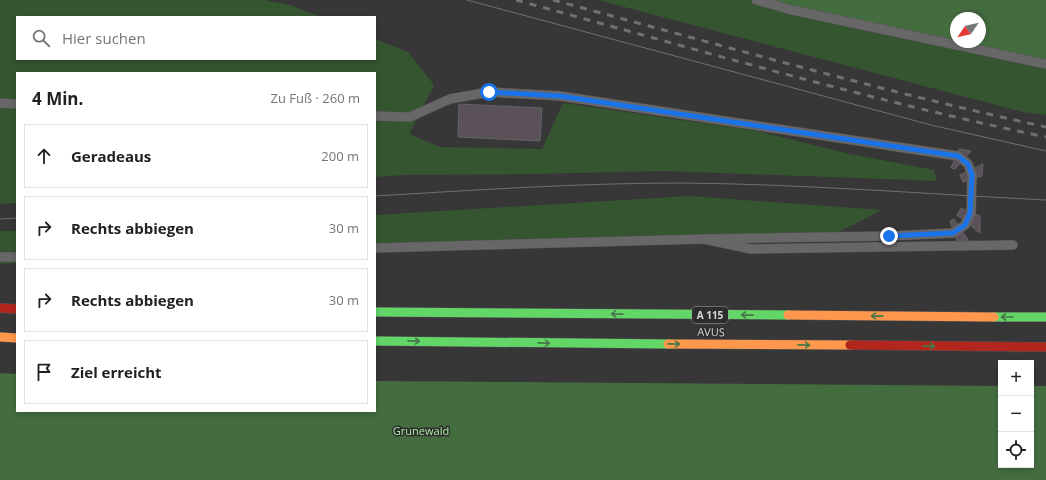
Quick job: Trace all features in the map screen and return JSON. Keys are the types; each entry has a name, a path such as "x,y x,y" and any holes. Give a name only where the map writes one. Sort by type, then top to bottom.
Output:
{"highway":[{"path":"0,308 16,308"},
{"name":"AVUS","path":"376,312 1046,317"},
{"path":"0,337 16,338"},
{"name":"AVUS","path":"376,341 1046,347"}],"lane":[{"path":"756,0 800,12 1046,64"},
{"path":"376,116 410,118 450,99 489,92 560,96 958,156 968,164 972,175 970,213 965,225 953,233 376,248"},
{"path":"0,103 16,104"},
{"path":"704,239 750,249 1012,245"},
{"path":"0,257 16,257"}],"green space":[{"path":"0,0 265,0 290,5 318,16 16,16 16,60 376,60 376,39 408,52 434,85 409,134 440,147 542,149 563,103 757,131 850,154 934,170 937,181 664,171 404,175 376,177 376,72 16,72 16,203 0,204"},
{"path":"598,0 1046,0 1046,61 980,48 986,48 986,12 950,12 950,42 813,15 950,47 950,48 1046,69 1046,115 1023,112"},
{"path":"756,0 1046,0 1046,69 956,48 986,48 986,12 950,12 950,47 792,10"},
{"path":"689,196 882,210 835,234 376,251 376,215"},
{"path":"0,231 16,231 16,263 0,264"},
{"name":"Grunewald","path":"0,373 16,374 16,412 376,412 376,381 998,386 998,468 1034,468 1034,386 1046,386 1046,480 0,480"}],"building":[{"path":"459,104 542,108 540,141 458,137"},
{"path":"959,149 971,151 955,169 951,168"},
{"path":"983,164 982,176 963,182 960,175"},
{"path":"961,208 980,216 980,233 957,215"},
{"path":"954,219 969,241 957,241 950,221"}],"tram line":[{"path":"467,0 931,125 1046,151"},
{"path":"376,196 490,189 643,183 682,183 818,187 1046,200"},
{"path":"0,219 16,218"}],"railway":[{"path":"516,0 846,90 912,107 1046,137"},
{"path":"553,0 860,83 1046,127"}],"traffic: fast":[{"path":"376,312 788,315"},
{"path":"994,317 1046,317"},
{"path":"376,341 668,344"}],"traffic: slow":[{"path":"788,315 994,317"},
{"path":"0,337 16,338"},
{"path":"668,344 850,345"}],"traffic: jam":[{"path":"0,308 16,309"},
{"path":"850,345 1046,347"}],"route":[{"path":"489,92 560,96 958,156 968,164 972,175 970,213 965,225 953,233 889,236"}]}
